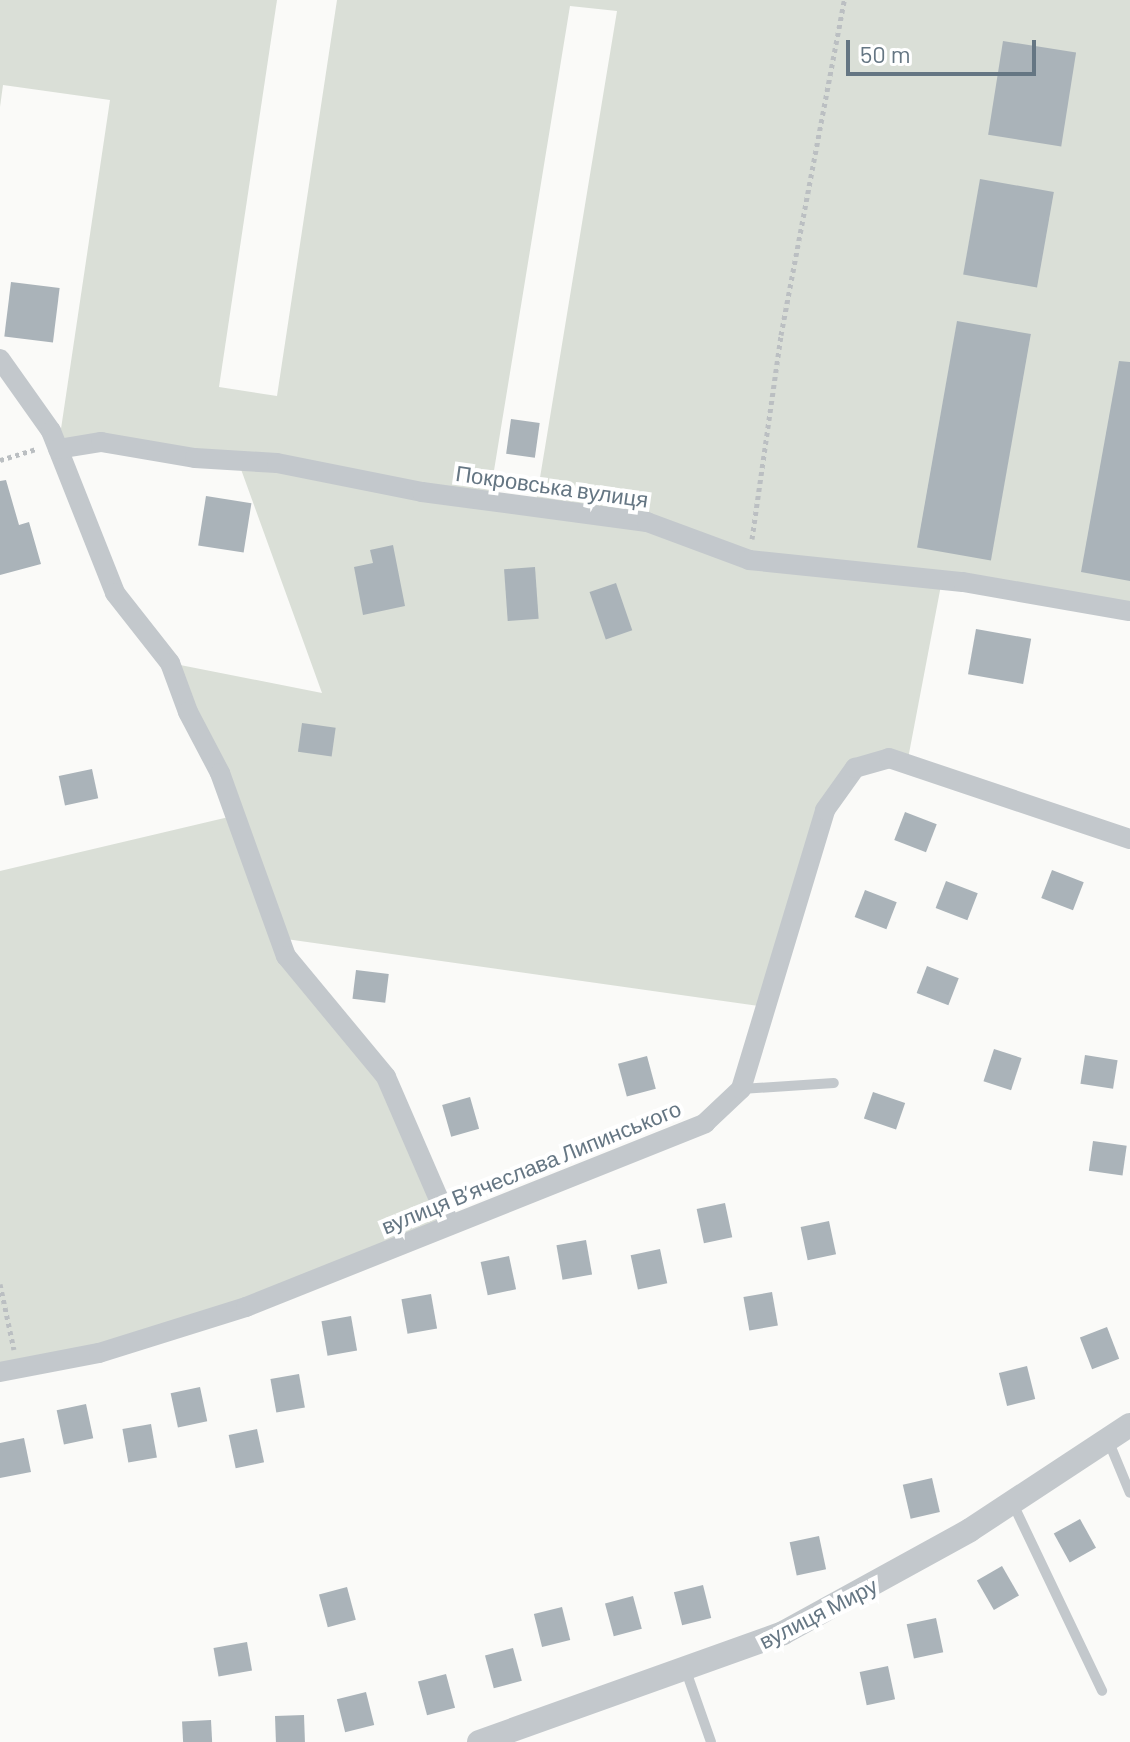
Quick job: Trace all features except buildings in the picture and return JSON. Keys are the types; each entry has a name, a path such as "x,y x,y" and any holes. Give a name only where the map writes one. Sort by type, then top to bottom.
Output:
{"street":[{"path":"0,359 51,431 115,593 170,663 188,712 220,773 286,956 386,1077 450,1225"},
{"name":"Покровська вулиця","path":"58,449 101,442 195,458 277,463 422,492 647,522 749,560 963,582 1130,611"},
{"name":"вулиця Вʼячеслава Липинського","path":"9,1370 99,1353 246,1307 705,1123 741,1089 825,810 855,768 889,758 1130,839"},
{"name":"вулиця Миру","path":"479,1742 686,1671 831,1608 1012,1502 1130,1425"}],"lane":[{"path":"741,1089 834,1083"},
{"path":"1108,1438 1130,1493"},
{"path":"1012,1502 1102,1691"},
{"path":"686,1671 711,1742"}],"path":[{"path":"749,560 781,335 844,0"},
{"path":"0,460 25,449 58,449"},
{"path":"0,1284 9,1370"}],"shaded area":[{"path":"0,0 277,0 219,387 277,396 337,0 1130,0 1130,611 942,580 907,764 855,768 825,809 766,1007 279,938 386,1077 450,1225 246,1307 0,1372 0,871 233,816 170,663 322,693 238,461 58,449 110,100 3,85 0,107","holes":["570,6 617,11 535,508 489,501"]}]}
